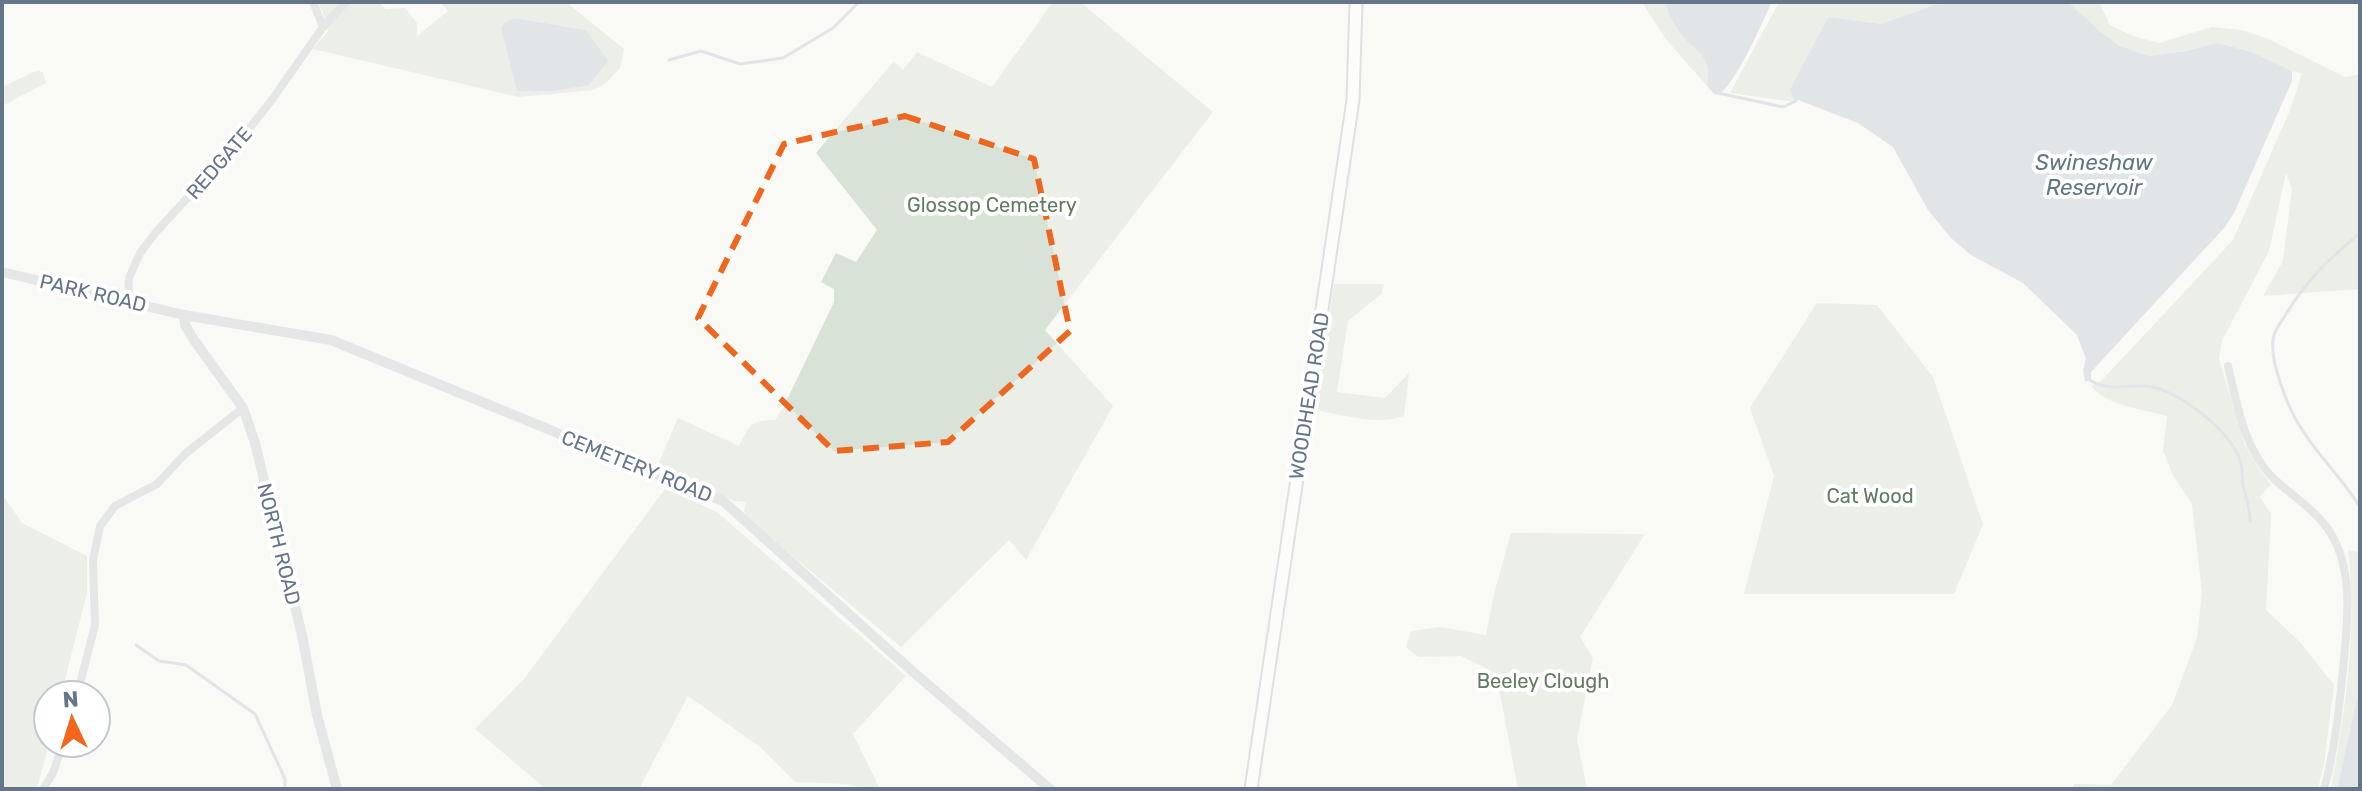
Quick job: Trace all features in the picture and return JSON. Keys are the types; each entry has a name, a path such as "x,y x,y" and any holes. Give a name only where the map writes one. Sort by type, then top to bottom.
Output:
{"main road":[{"name":"WOODHEAD ROAD","path":"1251,789 1353,100 1356,2"}],"street":[{"path":"313,2 323,27"},
{"name":"REDGATE","path":"128,302 129,278 140,253 237,144 323,27 346,2"},
{"name":"PARK ROAD","path":"2,272 184,315"},
{"name":"NORTH ROAD","path":"184,315 185,325 194,340 243,408 255,443 337,789"},
{"name":"CEMETERY ROAD","path":"184,315 331,340 723,501 912,671 1050,789"},
{"path":"2228,366 2244,425 2257,456 2273,477 2311,510 2327,529 2336,542 2344,574 2346,641 2339,713 2324,789"},
{"path":"81,679 95,625 93,560 100,526 115,506 157,484 185,454 243,408"},
{"path":"43,789 58,759"}],"highlighted area":[{"path":"905,116 1034,159 1070,331 948,442 834,451 698,318 784,144"}],"green space":[{"path":"318,2 379,2 386,9 405,8 417,23 417,36 448,11 440,2 566,2 624,49 620,68 606,83 594,90 519,97 313,49 328,31","holes":["515,18 586,30 501,28"]},
{"name":"Glossop Cemetery","path":"1053,2 1080,2 1213,112 1045,330 1113,406 1026,560 1009,540 901,647 746,517 746,502 734,501 657,467 678,418 739,446 752,425 775,420 784,406 834,302 834,289 821,282 836,253 856,262 877,230 816,153 894,61 903,70 917,52 992,87"},
{"path":"1642,2 1665,2 1677,29 1706,62 1707,86 1665,38"},
{"path":"1779,2 1943,2 1881,24 1827,19 1790,89 1795,102 1730,93"},
{"path":"2068,2 2099,2 2110,25 2159,43 2212,27 2242,30 2268,39 2345,77 2360,74 2360,289 2263,296 2283,261 2292,189 2286,173 2269,251 2222,341 2219,359 2245,445 2271,484 2260,497 2271,514 2266,610 2300,642 2334,685 2318,789 2072,789 2074,784 2111,785 2172,705 2197,638 2202,593 2192,504 2173,475 2163,451 2167,416 2116,402 2091,386 2102,380 2233,240 2291,108 2302,73 2217,43 2149,56 2120,46"},
{"path":"38,70 43,73 46,83 2,106 2,87"},
{"path":"1334,284 1384,284 1382,293 1348,321 1337,392 1385,398 1409,373 1404,416 1371,420 1316,410"},
{"name":"Cat Wood","path":"1817,303 1877,305 1933,377 1983,524 1954,594 1744,594 1774,476 1750,408"},
{"path":"665,489 717,512 906,676 853,734 880,789 795,782 760,747 688,696 639,789 546,789 475,729 524,679"},
{"path":"2,494 22,523 87,556 87,593 65,679 32,679 32,759 45,759 37,789 2,789"},
{"name":"Beeley Clough","path":"1511,533 1645,534 1580,637 1593,658 1577,739 1587,789 1518,789 1496,673 1461,656 1418,657 1406,647 1411,631 1440,627 1486,635"},
{"path":"2348,550 2360,552 2360,685 2337,789 2331,789 2351,640"}],"water":[{"path":"1665,2 1772,2 1741,66 1718,95 1707,86 1706,62 1680,33"},
{"name":"Swineshaw Reservoir","path":"1943,2 2068,2 2120,46 2149,56 2217,43 2251,52 2292,71 2292,81 2225,227 2091,372 2091,379 2085,382 2083,370 2086,359 2077,335 2023,283 1971,255 1951,238 1928,210 1893,147 1858,123 1798,100 1795,102 1790,89 1830,17 1881,24"},
{"path":"515,18 586,30 608,61 589,85 553,91 517,91 501,28 505,22"},
{"path":"2360,685 2360,789 2337,789"}],"waterway":[{"path":"669,60 701,51 740,64 783,58 833,28 859,2"},
{"path":"1718,93 1783,107 1796,101"},
{"path":"2360,233 2311,279 2276,330 2273,345 2280,383 2296,420 2360,507"},
{"path":"2088,379 2109,387 2147,386 2159,389 2187,403 2215,425 2240,460 2250,521"},
{"path":"136,645 159,661 186,665 255,714 285,779 285,789"}]}
